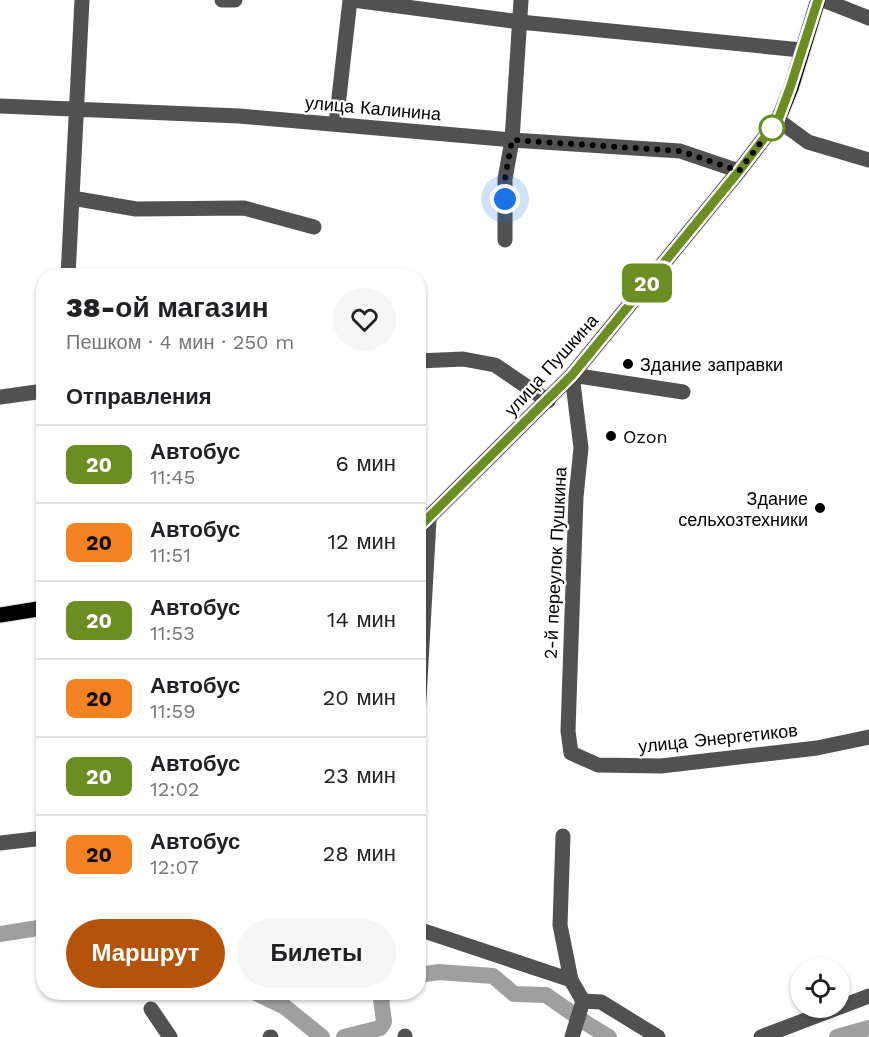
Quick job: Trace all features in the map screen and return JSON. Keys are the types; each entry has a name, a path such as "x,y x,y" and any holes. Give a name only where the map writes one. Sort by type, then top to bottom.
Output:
{"main road":[{"name":"улица Пушкина","path":"426,522 572,375 778,120 801,50 821,0"},
{"path":"0,615 36,609"}],"street":[{"path":"68,268 82,0"},
{"path":"222,0 235,0"},
{"path":"336,124 352,0 520,22 801,50"},
{"path":"506,240 505,179 512,140 521,0"},
{"path":"821,0 869,18"},
{"name":"улица Калинина","path":"0,105 239,116 512,140 680,151 739,171"},
{"path":"778,120 808,142 869,160"},
{"path":"72,198 136,209 244,208 314,227"},
{"path":"426,361 463,359 495,365 548,401"},
{"path":"572,375 683,392"},
{"name":"2-й переулок Пушкина","path":"571,753 568,731 576,497 581,448 572,375"},
{"path":"0,397 36,392"},
{"name":"улица Энергетиков","path":"571,753 598,765 661,766 817,748 869,737"},
{"path":"563,836 560,925 571,980 583,1001 572,1037"},
{"path":"0,843 36,839"},
{"path":"426,932 571,980"},
{"path":"850,1003 869,996"},
{"path":"583,1001 601,1002 658,1037"},
{"path":"152,1009 170,1037"},
{"path":"761,1037 810,1018"}],"waterway":[{"path":"0,934 36,928"},
{"path":"426,974 439,972 493,976 514,994 546,995 609,1037"},
{"path":"270,1000 285,1007 322,1037"},
{"path":"344,1037 380,1028 384,1022 381,1000"},
{"path":"837,1037 869,1028"}],"bus line":[{"name":"20","path":"426,522 572,375 778,120 818,0"}],"place":[{"name":"Здание заправки","path":"628,364"},
{"name":"Ozon","path":"611,436"},
{"name":"Здание сельхозтехники","path":"820,508"}],"route":[{"path":"505,199 505,179 512,140 680,151 739,171 778,120 772,128"}]}
